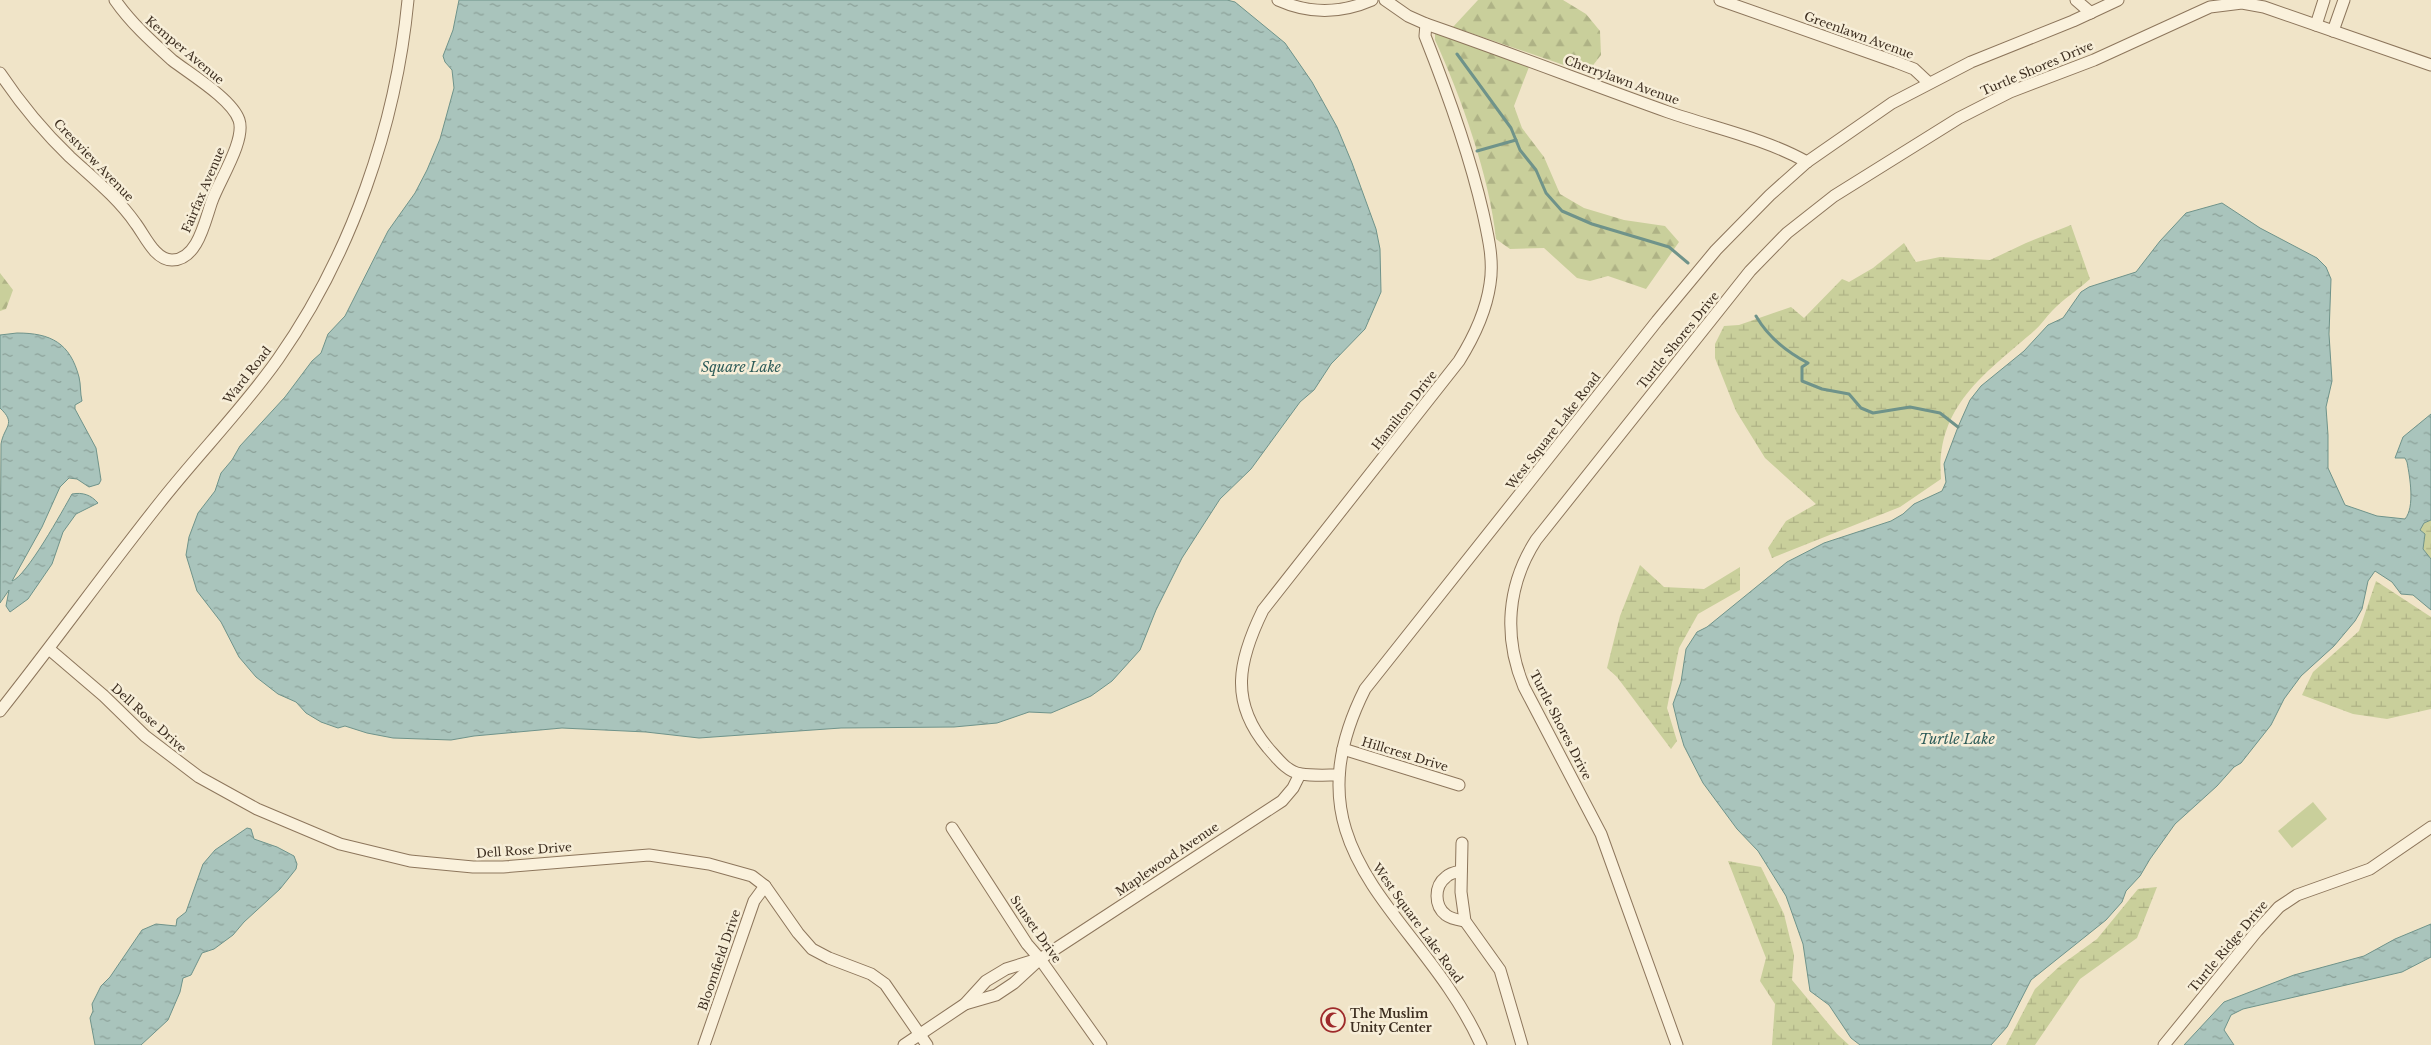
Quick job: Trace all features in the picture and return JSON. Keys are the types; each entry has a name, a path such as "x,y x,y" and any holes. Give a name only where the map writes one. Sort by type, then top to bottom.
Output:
{"street":[{"name":"Kemper Avenue","path":"115,0 142,33 220,98 239,119"},
{"name":"Ward Road","path":"0,711 145,522 264,378 314,300 350,226 380,144 400,65 408,0"},
{"path":"1278,0 1296,8 1325,11 1343,10 1372,0"},
{"path":"1385,0 1408,16 1426,24"},
{"name":"Greenlawn Avenue","path":"1720,0 1914,69 1929,83"},
{"path":"2076,0 2091,13"},
{"name":"West Square Lake Road","path":"1481,1045 1458,1002 1360,867 1345,827 1339,792 1339,775 1343,749 1356,707 1379,670 1716,250 1770,195 1807,162 1892,103 1970,62 2091,13 2118,0"},
{"path":"2316,25 2324,0"},
{"path":"2333,31 2344,0"},
{"name":"Turtle Shores Drive","path":"1677,1045 1601,834 1528,695 1516,664 1512,643 1511,610 1515,584 1529,550 1750,271 1787,233 1834,196 1986,104 2094,60 2210,7 2231,4 2253,5 2431,65"},
{"name":"Cherrylawn Avenue","path":"1426,24 1669,112 1778,148 1807,162"},
{"name":"Hamilton Drive","path":"1300,774 1278,759 1253,729 1246,716 1242,697 1242,675 1245,654 1252,632 1274,594 1347,506 1459,361 1478,327 1486,306 1491,283 1488,237 1474,172 1425,36 1426,24"},
{"name":"Crestview Avenue","path":"0,73 24,105 58,144 117,200 157,254 173,260"},
{"name":"Fairfax Avenue","path":"173,260 180,259 187,254 200,234 217,187 237,143 240,133 239,119"},
{"name":"Dell Rose Drive","path":"49,649 104,696 145,736 199,777 257,809 340,844 410,861 473,867 503,867 627,856 666,857 737,870 752,876 765,886 798,933 812,949 878,978 894,996 927,1045"},
{"name":"Hillcrest Drive","path":"1343,749 1459,785"},
{"path":"1300,774 1339,775"},
{"name":"Maplewood Avenue","path":"965,1004 996,995 1014,983 1040,959 1282,801 1293,788 1300,774"},
{"name":"Turtle Ridge Drive","path":"2164,1045 2279,906 2298,895 2370,869 2431,827"},
{"name":"Sunset Drive","path":"952,828 1027,944 1040,959 1100,1045"},
{"path":"1462,843 1461,871 1465,921 1500,970 1522,1045"},
{"path":"1461,871 1450,874 1442,881 1438,890 1438,902 1444,914 1465,921"},
{"name":"Bloomfield Drive","path":"704,1045 754,901 765,886"},
{"name":"Maplewood Avenue","path":"904,1045 965,1004 986,981 1006,969 1040,959"}],"green space":[{"path":"1478,0 1563,0 1586,14 1600,31 1601,55 1587,73 1453,27"},
{"path":"1440,32 1524,61 1529,67 1514,106 1522,128 1544,157 1560,194 1584,208 1624,220 1665,226 1679,242 1646,289 1608,276 1590,281 1577,278 1544,248 1510,249 1496,239 1488,190 1481,164 1455,86 1435,40 1435,34"},
{"path":"2071,225 2090,279 2056,307 2037,329 1998,362 1967,393 1955,411 1946,431 1941,453 1941,479 1900,507 1772,558 1768,548 1786,521 1816,504 1765,458 1736,411 1715,358 1715,344 1724,326 1739,325 1791,307 1804,318 1842,279 1849,282 1873,268 1904,243 1916,262 1940,257 1990,260"},
{"path":"0,273 13,290 6,309 0,311"},
{"path":"2431,520 2431,559 2423,549 2424,533 2420,530 2424,523"},
{"path":"1640,565 1664,587 1704,589 1740,567 1740,590 1698,614 1679,648 1667,708 1677,741 1671,749 1617,677 1607,668 1620,616"},
{"path":"2376,581 2431,617 2431,709 2387,719 2353,714 2302,695 2313,672 2359,631"},
{"path":"2313,802 2327,819 2292,848 2278,831"},
{"path":"1728,861 1761,867 1784,914 1794,955 1792,980 1837,1034 1849,1045 1772,1045 1775,1004 1760,981 1766,958"},
{"path":"2157,887 2137,938 2080,979 2035,1045 2006,1045 2035,989 2061,965 2097,939 2138,889"}],"water":[{"name":"Square Lake","path":"459,0 1227,0 1235,2 1285,43 1312,82 1337,127 1376,229 1380,249 1381,292 1365,329 1331,364 1314,390 1300,402 1251,469 1220,499 1182,558 1156,610 1140,650 1112,681 1091,696 1051,713 1029,712 997,723 954,727 841,728 699,738 646,732 562,728 474,736 451,740 393,738 345,726 338,728 321,722 306,713 296,702 278,694 256,677 239,657 221,622 197,591 186,555 189,537 198,513 215,491 221,473 232,460 240,446 285,397 312,361 321,353 328,334 345,316 388,231 415,193 427,170 440,139 454,88 452,70 445,62 443,56 453,30"},
{"name":"Turtle Lake","path":"2222,203 2260,228 2317,258 2326,267 2331,279 2329,334 2332,381 2326,407 2328,468 2345,505 2377,516 2405,519 2411,500 2407,462 2405,458 2395,458 2403,437 2431,414 2431,520 2424,523 2420,530 2425,534 2423,549 2431,559 2431,610 2413,595 2401,594 2392,582 2375,571 2368,581 2362,609 2355,621 2334,646 2301,676 2284,699 2271,725 2241,763 2234,767 2217,786 2175,824 2140,876 2126,891 2122,902 2106,920 2031,980 2007,1027 1991,1045 1860,1045 1851,1038 1829,1005 1810,991 1803,944 1786,896 1758,851 1737,829 1703,783 1684,746 1673,704 1681,682 1686,649 1697,632 1707,627 1787,562 1824,543 1891,521 1903,514 1914,504 1942,491 1946,482 1944,464 1970,400 1981,386 2024,351 2048,325 2063,318 2081,292 2089,287 2136,272 2160,241 2186,213"},
{"path":"29,333 49,338 64,348 70,356 79,377 82,401 75,405 75,409 96,448 101,480 99,484 89,487 77,479 69,478 60,487 42,527 12,581 18,577 35,556 72,494 80,493 86,495 98,503 76,514 63,532 52,564 28,599 10,612 6,606 9,590 0,603 1,444 9,422 5,413 0,408 0,335"},
{"path":"247,828 251,829 254,839 277,847 294,856 297,864 296,869 280,889 244,922 233,935 214,949 202,953 191,975 183,978 180,992 168,1020 141,1045 95,1045 90,1018 93,1011 92,1004 101,986 110,977 142,930 156,924 176,926 177,919 186,912 203,864 215,850"},
{"path":"2431,924 2431,957 2402,972 2243,1009 2231,1015 2224,1030 2234,1045 2184,1045 2224,1002 2294,975 2364,956 2395,939"}],"waterway":[{"path":"1457,54 1511,128 1520,150 1536,170 1546,193 1562,211 1592,224 1669,247 1688,263"},
{"path":"1477,151 1516,140"},
{"path":"1756,316 1766,331 1779,343 1808,363 1802,367 1802,381 1822,389 1849,394 1861,408 1873,413 1910,407 1940,413 1958,427"}],"place":[{"name":"The Muslim Unity Center","path":"1333,1020"}]}
